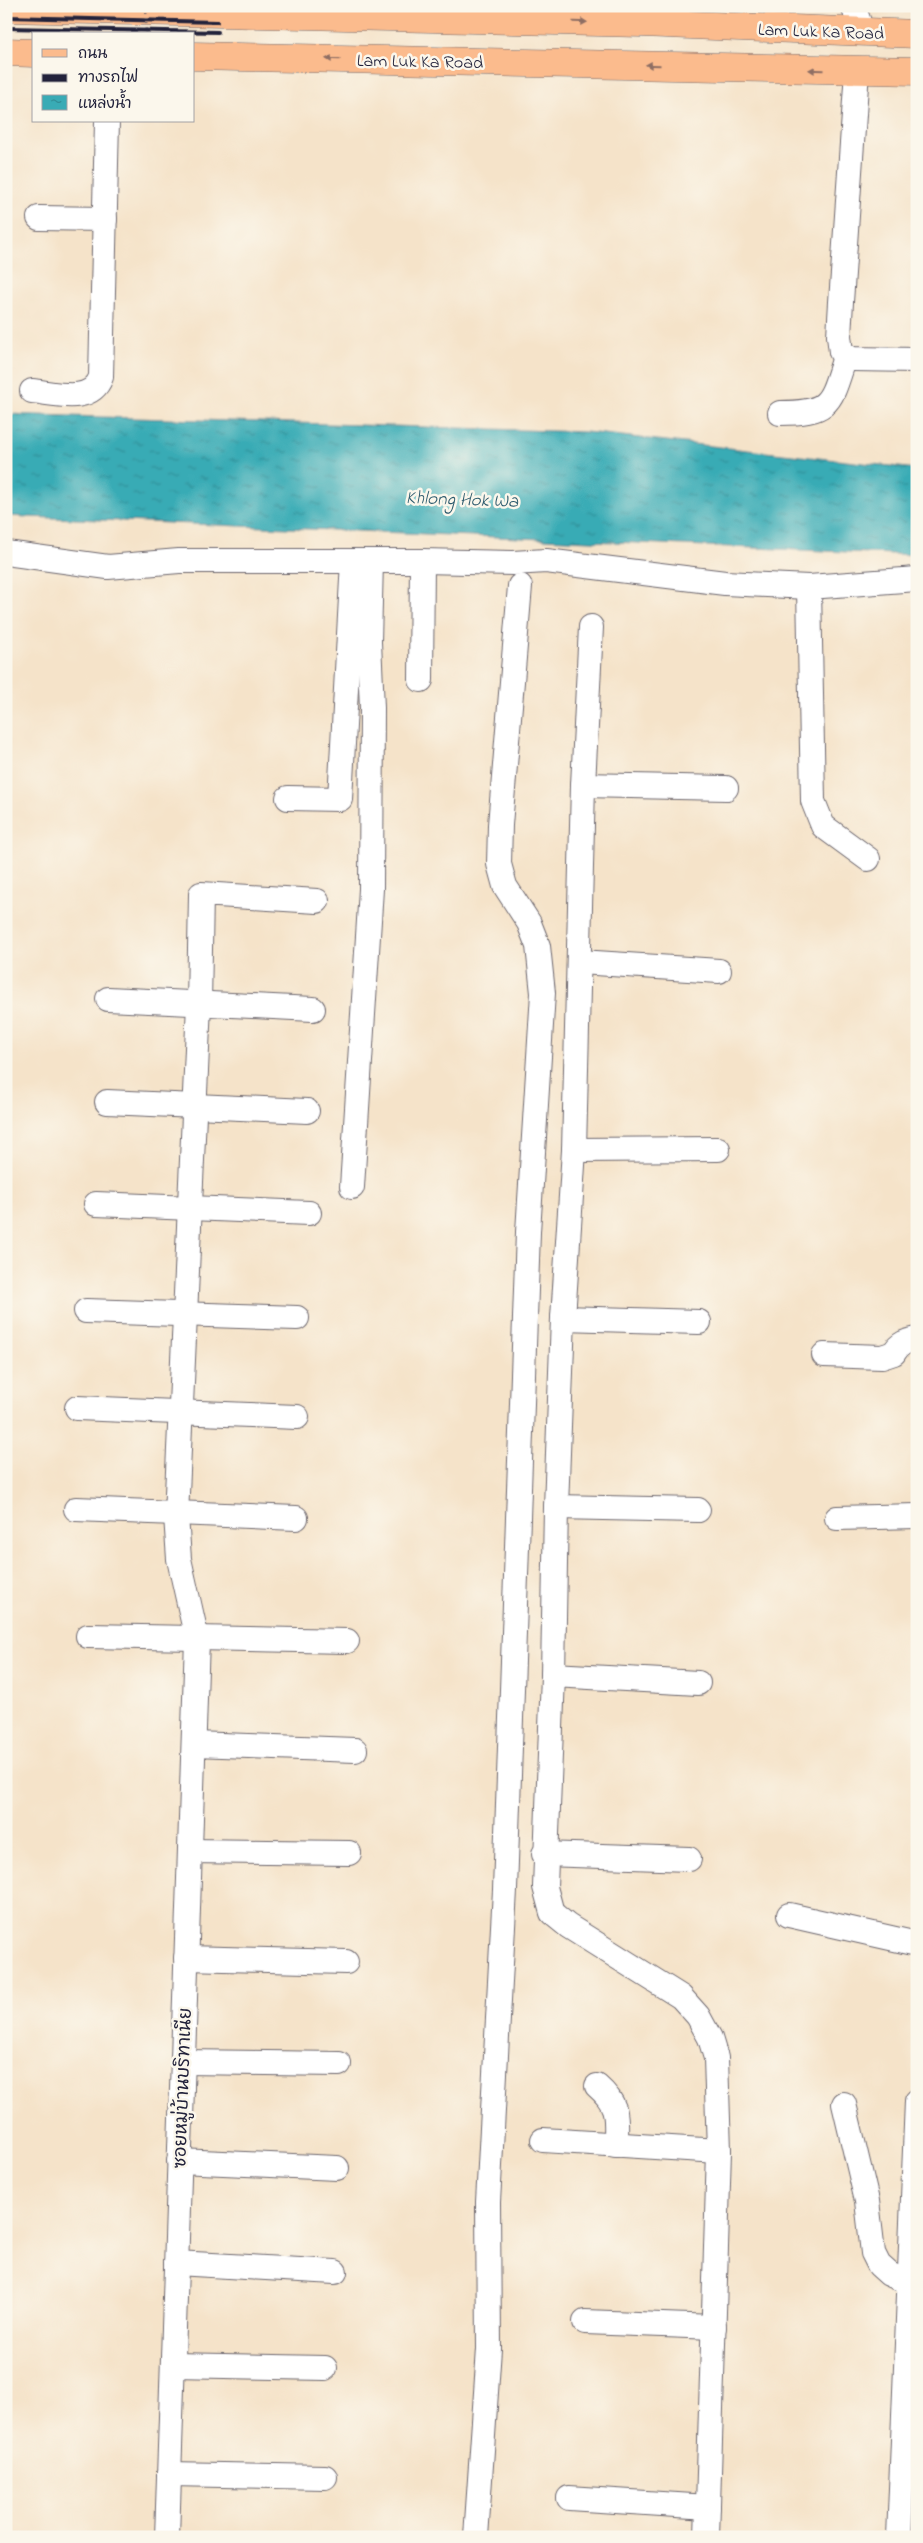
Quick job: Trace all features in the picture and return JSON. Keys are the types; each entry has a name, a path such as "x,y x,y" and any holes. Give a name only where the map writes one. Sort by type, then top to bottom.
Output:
{"main road":[{"name":"Lam Luk Ka Road","path":"10,8 640,14 863,33 917,34"},
{"path":"6,52 32,53"},
{"name":"Lam Luk Ka Road","path":"195,56 917,71"}],"street":[{"path":"853,6 863,33"},
{"path":"857,71 839,336 840,352 845,357 852,359 917,360"},
{"path":"32,392 88,394 97,387 100,377 107,122"},
{"path":"39,218 105,219"},
{"path":"780,413 806,413 826,404 834,390 845,357"},
{"path":"6,554 108,567 180,562 422,560 514,563 546,560 725,583 809,587 917,579"},
{"path":"288,798 340,799 362,560"},
{"path":"352,1187 371,889 372,708 362,560"},
{"path":"421,680 422,560"},
{"path":"476,2537 489,2350 488,2202 505,1890 528,1232 543,993 538,946 530,923 505,886 499,864 500,824 520,586"},
{"path":"809,587 813,801 823,826 868,859"},
{"path":"590,627 583,785 574,1150 563,1318 556,1508 553,1675 544,1854 545,1887 552,1914 681,1997 698,2016 710,2038 716,2058 719,2151 707,2537"},
{"path":"583,785 726,788"},
{"name":"ซอยหมู่บ้านบริทาเนีย","path":"167,2537 197,1638 180,1559 177,1513 184,1314 199,1004 201,894 317,902"},
{"path":"580,962 719,971"},
{"path":"108,999 313,1009"},
{"path":"107,1102 308,1111"},
{"path":"574,1150 718,1149"},
{"path":"96,1204 309,1214"},
{"path":"86,1311 297,1318"},
{"path":"563,1318 699,1322"},
{"path":"824,1355 882,1357 894,1353 897,1347 905,1342 917,1340"},
{"path":"77,1408 297,1417"},
{"path":"556,1508 698,1510"},
{"path":"76,1509 296,1518"},
{"path":"837,1518 917,1516"},
{"path":"88,1636 347,1641"},
{"path":"553,1675 698,1683"},
{"path":"194,1744 355,1750"},
{"path":"190,1851 349,1853"},
{"path":"544,1854 689,1859"},
{"path":"789,1915 917,1944"},
{"path":"186,1958 346,1962"},
{"path":"183,2062 339,2064"},
{"path":"597,2086 610,2097 615,2108 616,2145"},
{"path":"899,2537 912,2332 910,2283 917,2101"},
{"path":"844,2104 867,2201 873,2253 879,2265 889,2274 910,2283"},
{"path":"543,2140 719,2151"},
{"path":"180,2161 337,2168"},
{"path":"176,2264 335,2272"},
{"path":"584,2322 714,2327"},
{"path":"172,2365 325,2368"},
{"path":"169,2474 325,2477"},
{"path":"569,2498 708,2507"}],"path":[{"path":"146,6 146,32"}],"water":[{"name":"Khlong Hok Wa","path":"6,414 586,432 917,469 917,555 6,516"}],"railway":[{"path":"6,17 217,22"},
{"path":"6,28 218,32"}]}
